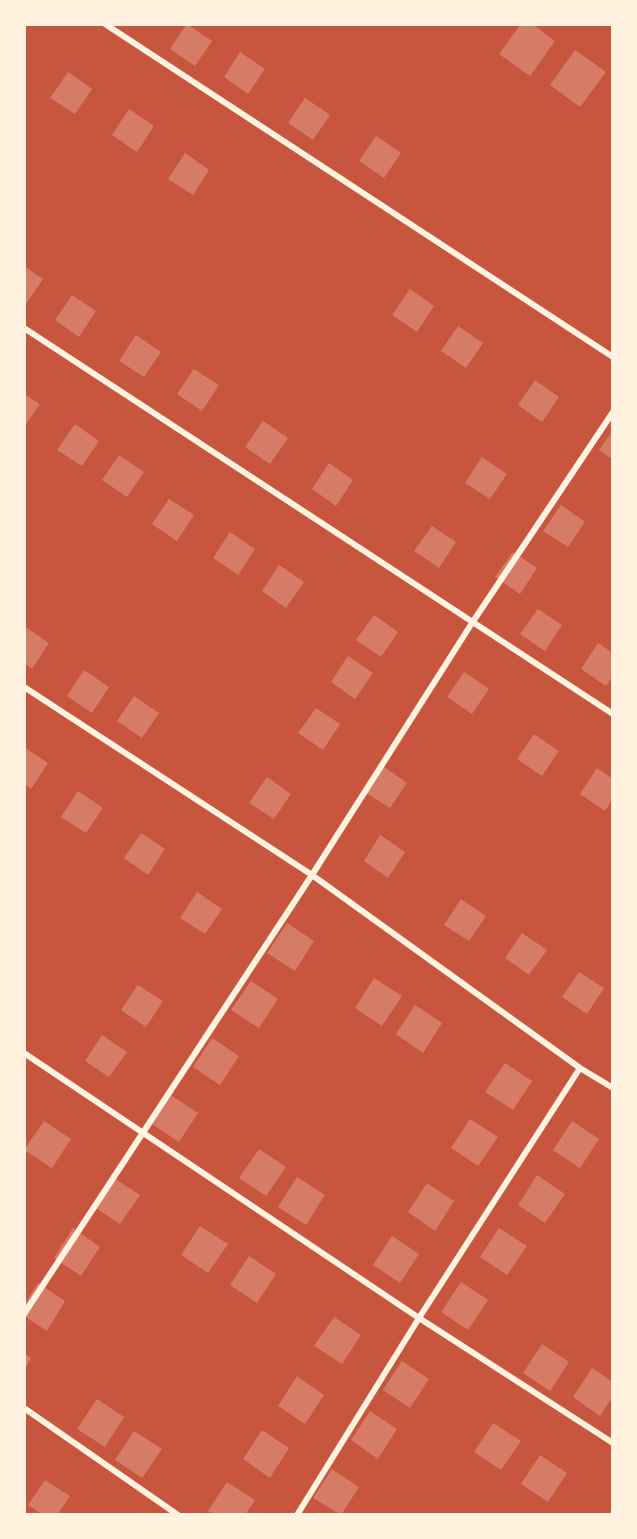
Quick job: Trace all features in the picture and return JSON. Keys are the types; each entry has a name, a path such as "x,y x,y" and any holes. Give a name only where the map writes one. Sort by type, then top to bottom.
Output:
{"street":[{"path":"105,24 613,357"},
{"path":"24,328 613,714"},
{"path":"24,1314 312,875 472,623 613,412"},
{"path":"24,687 312,875 580,1068 613,1088"},
{"path":"24,1053 419,1318 613,1443"},
{"path":"297,1515 419,1318 580,1068"},
{"path":"24,1408 178,1515"}],"building":[{"path":"187,24 212,41 195,66 170,49"},
{"path":"521,24 532,24 555,41 530,76 499,54"},
{"path":"575,50 606,72 580,107 550,85"},
{"path":"240,52 265,69 248,94 224,77"},
{"path":"68,72 92,89 75,114 50,98"},
{"path":"305,98 330,115 313,140 288,123"},
{"path":"129,109 154,126 137,152 112,135"},
{"path":"376,136 401,153 384,178 359,161"},
{"path":"185,153 209,170 193,195 168,179"},
{"path":"24,266 43,279 26,304 24,303"},
{"path":"410,289 434,306 417,332 392,315"},
{"path":"72,295 96,311 79,337 55,320"},
{"path":"458,326 483,343 466,368 441,351"},
{"path":"136,335 161,352 144,377 119,361"},
{"path":"194,369 219,385 202,411 177,394"},
{"path":"535,380 559,397 542,422 518,405"},
{"path":"24,394 40,404 24,427"},
{"path":"263,421 288,438 270,464 245,447"},
{"path":"75,424 99,441 82,466 57,450"},
{"path":"613,430 613,460 599,450"},
{"path":"119,455 144,472 127,497 102,480"},
{"path":"482,457 507,474 490,499 465,483"},
{"path":"329,463 353,480 336,506 312,489"},
{"path":"169,499 194,515 177,541 152,524"},
{"path":"561,505 585,522 568,547 543,531"},
{"path":"432,526 456,542 439,568 414,551"},
{"path":"230,532 255,549 238,575 213,558"},
{"path":"513,552 537,568 520,594 495,577"},
{"path":"279,565 304,582 286,608 262,591"},
{"path":"538,609 562,625 545,651 520,634"},
{"path":"374,615 398,632 381,657 356,640"},
{"path":"24,626 49,643 32,669 24,663"},
{"path":"598,643 613,653 613,675 606,686 581,669"},
{"path":"348,656 373,673 355,699 331,682"},
{"path":"84,670 109,687 92,713 67,696"},
{"path":"464,672 489,689 472,714 447,697"},
{"path":"134,696 159,713 142,738 117,721"},
{"path":"316,708 340,724 323,750 298,733"},
{"path":"534,734 559,751 542,776 517,759"},
{"path":"24,747 48,763 31,789 24,784"},
{"path":"383,766 407,783 390,808 365,792"},
{"path":"597,768 613,779 613,798 605,811 580,794"},
{"path":"267,777 291,794 274,819 249,803"},
{"path":"78,791 103,808 86,833 61,817"},
{"path":"141,833 165,849 148,875 124,858"},
{"path":"380,835 405,852 388,878 364,861"},
{"path":"197,892 222,909 205,934 180,918"},
{"path":"461,899 486,916 469,941 444,925"},
{"path":"287,923 314,941 295,971 267,953"},
{"path":"522,933 547,950 529,975 505,958"},
{"path":"579,972 604,988 587,1014 562,997"},
{"path":"374,978 402,996 382,1026 355,1008"},
{"path":"251,981 278,999 259,1028 231,1010"},
{"path":"138,985 163,1001 146,1027 121,1010"},
{"path":"415,1005 442,1023 423,1053 396,1034"},
{"path":"102,1035 127,1052 109,1077 85,1061"},
{"path":"212,1038 239,1056 220,1085 193,1067"},
{"path":"505,1063 532,1081 513,1110 485,1092"},
{"path":"171,1095 198,1113 179,1142 152,1124"},
{"path":"470,1119 498,1137 478,1166 451,1148"},
{"path":"44,1121 71,1139 52,1168 24,1150"},
{"path":"572,1121 599,1139 580,1168 553,1150"},
{"path":"259,1149 286,1167 266,1196 239,1178"},
{"path":"537,1175 565,1194 545,1223 518,1205"},
{"path":"112,1177 140,1195 120,1224 93,1206"},
{"path":"297,1177 325,1195 306,1225 278,1207"},
{"path":"427,1183 454,1201 435,1231 408,1212"},
{"path":"200,1226 228,1244 208,1273 181,1255"},
{"path":"73,1228 100,1247 81,1276 54,1258"},
{"path":"499,1228 527,1246 507,1275 480,1257"},
{"path":"392,1236 419,1254 400,1283 373,1265"},
{"path":"249,1256 276,1274 257,1303 230,1285"},
{"path":"461,1282 488,1300 468,1330 441,1312"},
{"path":"38,1283 65,1301 47,1331 24,1316 24,1305"},
{"path":"334,1317 361,1335 342,1364 314,1346"},
{"path":"542,1344 569,1362 550,1391 523,1373"},
{"path":"24,1353 31,1358 24,1370"},
{"path":"402,1361 429,1379 410,1408 383,1390"},
{"path":"592,1368 613,1382 613,1396 600,1416 573,1397"},
{"path":"297,1376 324,1395 305,1424 278,1406"},
{"path":"97,1399 124,1417 105,1447 77,1429"},
{"path":"370,1411 397,1429 378,1459 351,1440"},
{"path":"493,1423 521,1441 501,1470 474,1452"},
{"path":"262,1430 289,1448 270,1478 243,1459"},
{"path":"134,1431 162,1449 142,1478 115,1460"},
{"path":"540,1455 567,1473 548,1502 521,1484"},
{"path":"332,1469 359,1487 341,1515 313,1498"},
{"path":"45,1480 70,1496 57,1515 43,1515 28,1505"},
{"path":"227,1482 255,1500 245,1515 214,1515 208,1511"}]}
